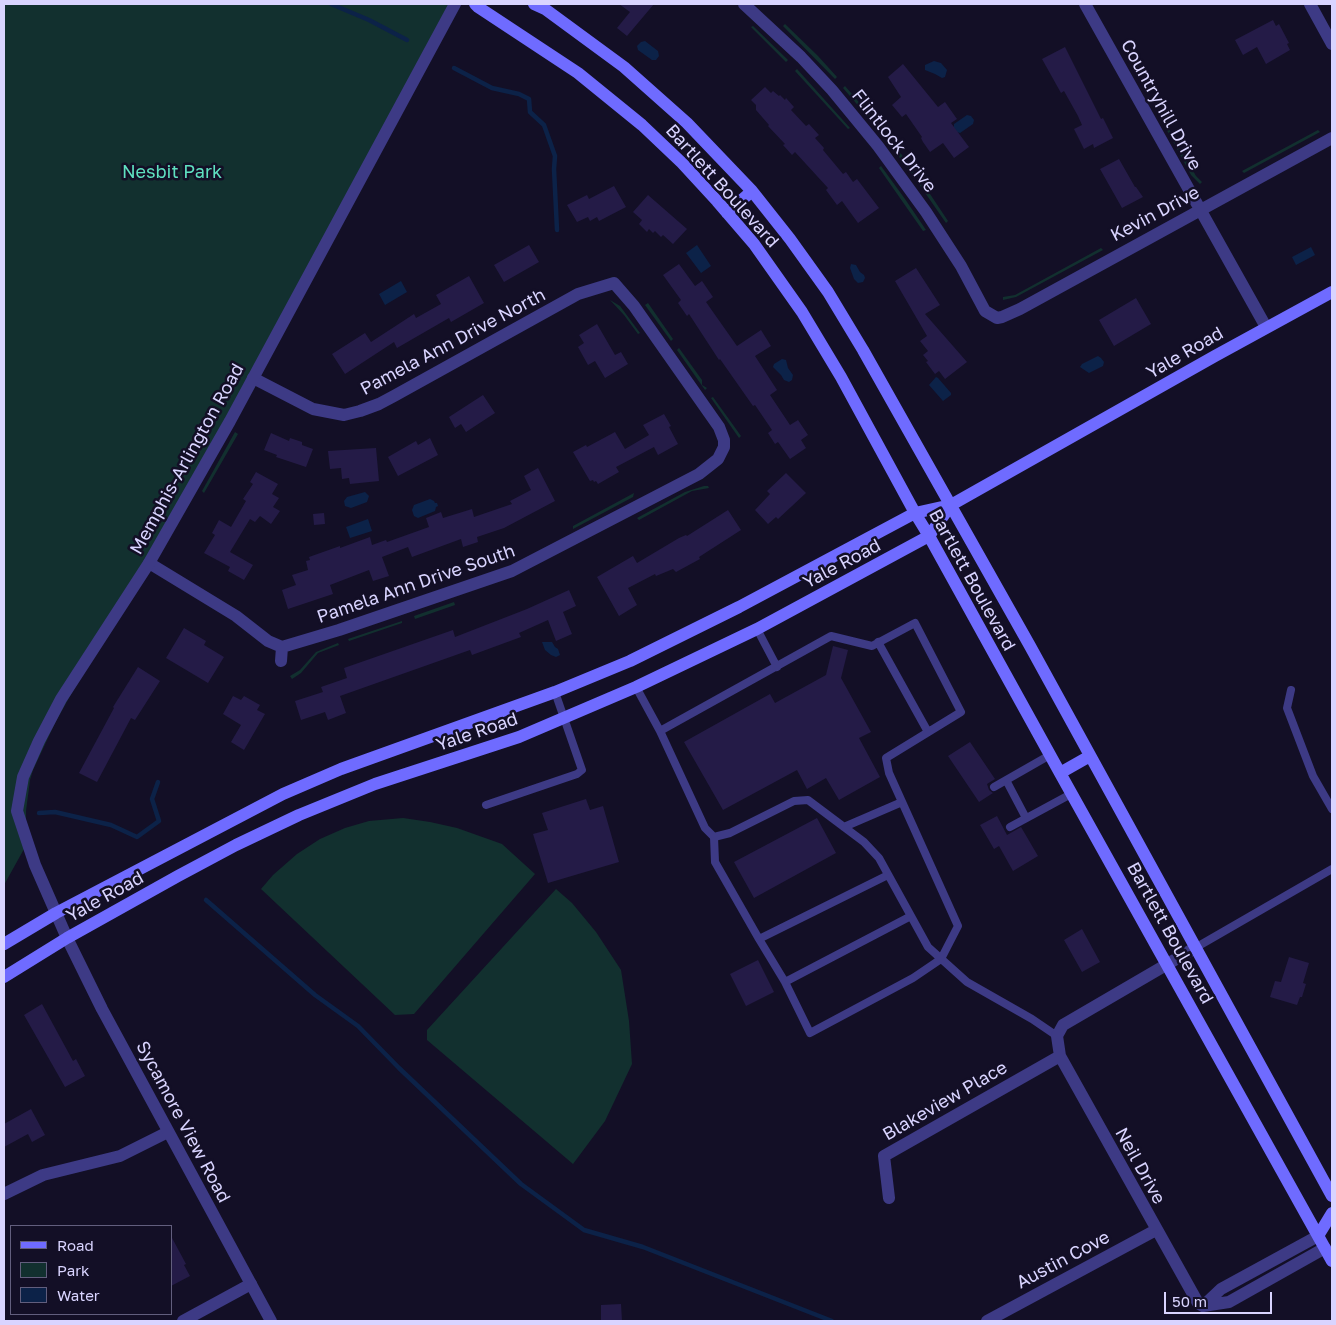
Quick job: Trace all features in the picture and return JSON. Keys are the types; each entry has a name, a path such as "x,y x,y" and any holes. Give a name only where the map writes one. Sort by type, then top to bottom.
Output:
{"main road":[{"name":"Bartlett Boulevard","path":"475,4 556,57 602,91 642,125 682,163 727,213 764,257 802,312 841,377 1318,1236 1329,1246 1332,1261"},
{"name":"Bartlett Boulevard","path":"534,4 545,9 624,67 687,123 752,191 790,239 828,292 951,505 1332,1196"},
{"path":"727,213 752,191"},
{"name":"Yale Road","path":"4,944 56,913 283,794 341,769 555,692 630,661 739,607 915,513 951,505 1266,327 1332,292"},
{"name":"Yale Road","path":"4,977 67,938 186,872 299,815 375,784 519,737 636,687 756,629 929,536 951,505"},
{"path":"1060,773 1090,756"},
{"path":"1318,1236 1332,1213"}],"street":[{"name":"Memphis-Arlington Road","path":"67,938 35,865 17,811 23,777 38,741 61,699 148,563 253,378 455,4"},
{"name":"Flintlock Drive","path":"744,4 832,90 878,146 926,212 961,266 985,311 993,317"},
{"name":"Countryhill Drive","path":"1085,4 1266,327"},
{"path":"1310,4 1332,44"},
{"name":"Kevin Drive","path":"993,317 1002,317 1020,309 1332,138"},
{"name":"Pamela Ann Drive North","path":"253,378 314,408 344,414 360,411 394,396 578,294 614,282 634,306 719,427 724,440 722,454"},
{"name":"Pamela Ann Drive South","path":"282,647 339,630 512,571 694,476 706,469 722,454"},
{"path":"148,563 236,616 268,641 282,647 281,662"},
{"name":"Sycamore View Road","path":"67,938 102,1009 271,1321"},
{"path":"1057,1036 1063,1025 1195,948"},
{"name":"Neil Drive","path":"1057,1036 1060,1056 1156,1230 1198,1303 1203,1306"},
{"name":"Blakeview Place","path":"890,1198 884,1156 1060,1056"},
{"path":"4,1194 43,1175 120,1156 168,1132"},
{"name":"Austin Cove","path":"987,1321 1156,1230"},
{"path":"1203,1306 1221,1289 1318,1236"},
{"path":"1203,1306 1229,1302 1329,1246"},
{"path":"183,1321 251,1284"}],"lane":[{"path":"636,687 660,731 705,828 714,837 715,862 784,982 810,1033 913,978 941,959 958,926 889,773 886,758 961,712 915,623 872,646 831,636 660,731"},
{"path":"756,629 777,667"},
{"path":"878,642 928,732"},
{"path":"1291,690 1288,708 1313,776 1332,809"},
{"path":"486,806 577,774 582,770 555,692"},
{"path":"994,787 1050,755"},
{"path":"1006,780 1026,818"},
{"path":"1010,827 1071,794"},
{"path":"714,837 730,833 794,800 808,800 864,842 879,858 928,947 967,982 1032,1019 1057,1036"},
{"path":"844,827 902,802"},
{"path":"1195,948 1332,869"},
{"path":"759,939 888,875"},
{"path":"784,982 911,916"}],"green space":[{"name":"Nesbit Park","path":"4,4 457,4 55,723 30,780 26,811 26,829 29,840 4,885"},
{"path":"785,24 818,56 837,77 835,79 783,26"},
{"path":"753,26 788,60 786,62 751,27"},
{"path":"797,69 850,128 848,129 795,71"},
{"path":"845,86 876,122 874,124 843,88"},
{"path":"1165,122 1196,176 1202,182 1200,184 1191,175 1163,123"},
{"path":"1318,130 1320,132 1244,173 1242,171"},
{"path":"884,132 914,172 912,174 881,133"},
{"path":"881,166 926,230 923,231 879,168"},
{"path":"922,182 948,221 946,223 919,184"},
{"path":"1101,248 1103,250 1016,297 1003,300 1003,297 1015,295"},
{"path":"610,300 620,306 640,333 638,334"},
{"path":"648,303 673,339 671,341 645,305"},
{"path":"679,348 702,380 702,385 707,388 705,390 677,350"},
{"path":"713,397 741,436 739,438 711,398"},
{"path":"235,432 238,434 204,493 202,491"},
{"path":"704,486 709,488 692,491 639,520 637,518 685,492"},
{"path":"634,493 633,497 573,529 573,526"},
{"path":"454,602 455,605 415,619 414,616"},
{"path":"402,621 402,623 349,641 348,639"},
{"path":"338,643 339,645 318,653 301,673 292,679 290,676 300,670 316,652"},
{"path":"403,818 457,828 502,844 535,874 414,1014 395,1015 261,889 273,875 297,854 320,839 345,828 369,821"},
{"path":"556,889 572,903 596,932 621,970 629,1021 632,1064 605,1121 573,1164 427,1040 427,1030"}],"water":[{"path":"645,41 658,51 659,56 656,60 652,60 638,50 637,46"},
{"path":"934,61 941,63 947,70 945,77 942,78 925,70 925,65"},
{"path":"967,115 971,116 974,120 973,124 960,133 957,132 954,124"},
{"path":"697,245 711,266 701,273 686,253"},
{"path":"1311,247 1315,255 1296,265 1292,257"},
{"path":"851,264 856,265 864,275 863,282 858,283 854,279 850,268"},
{"path":"401,281 407,292 385,305 379,294"},
{"path":"1098,356 1104,362 1103,366 1089,373 1080,367 1082,364"},
{"path":"782,359 786,360 788,368 793,375 792,380 789,382 784,380 773,367 774,364"},
{"path":"936,377 951,393 943,401 929,385"},
{"path":"365,492 369,496 367,502 351,508 345,506 344,501 347,497"},
{"path":"430,499 437,503 438,506 435,511 418,518 414,516 412,510 414,505"},
{"path":"368,519 372,531 350,538 346,527"},
{"path":"542,642 552,642 560,655 556,657 551,655 545,650"}],"building":[{"path":"619,4 654,4 627,36 617,28 630,12"},
{"path":"1273,20 1276,26 1279,24 1289,43 1287,44 1290,50 1266,64 1257,47 1243,55 1235,40"},
{"path":"1065,47 1101,119 1103,118 1113,138 1094,148 1093,144 1084,149 1074,129 1082,125 1078,116 1064,91 1061,93 1042,59"},
{"path":"903,64 938,107 945,102 957,119 951,123 969,147 954,158 943,143 930,152 906,114 902,117 892,105 901,97 888,77"},
{"path":"765,87 771,93 773,91 785,100 786,98 794,107 791,110 806,126 809,124 819,135 815,138 843,174 846,172 853,182 857,179 879,208 858,223 842,201 837,205 826,190 828,188 795,152 792,155 756,110 756,105 751,100"},
{"path":"1119,159 1143,197 1122,208 1100,169"},
{"path":"614,186 626,207 599,221 597,217 590,221 588,217 577,222 567,205 587,195 589,199"},
{"path":"648,195 687,229 673,244 655,231 653,233 649,229 647,232 639,224 642,220 633,212"},
{"path":"529,245 539,262 504,282 494,265"},
{"path":"679,264 695,286 702,281 713,297 706,302 737,346 761,330 771,346 755,356 777,390 770,395 790,425 798,420 808,435 801,440 806,448 790,459 778,442 775,444 768,433 772,430 755,405 753,406 719,360 689,314 687,316 678,303 681,300 663,275"},
{"path":"916,268 940,305 925,314 967,362 945,379 939,371 935,374 926,362 928,361 923,355 928,351 920,341 927,336 895,281"},
{"path":"469,276 484,303 451,322 449,318 397,348 394,342 345,374 332,354 365,333 371,342 414,314 416,318 441,304 436,295"},
{"path":"1136,298 1151,324 1114,346 1099,320"},
{"path":"597,324 615,355 621,352 628,364 605,378 595,361 588,365 578,347 584,343 579,335"},
{"path":"483,395 495,413 466,432 461,424 455,428 449,417"},
{"path":"664,414 678,444 658,455 654,447 616,467 619,472 598,484 596,481 590,481 573,452 586,445 587,447 615,432 625,449 649,435 643,425"},
{"path":"271,433 289,441 290,438 302,442 302,445 313,449 306,467 276,457 277,455 264,450"},
{"path":"430,438 438,455 398,476 388,457 416,441 418,445"},
{"path":"376,448 379,481 350,484 349,478 342,479 341,468 330,469 328,451"},
{"path":"538,468 555,501 504,528 477,537 478,542 463,547 461,539 412,557 408,547 382,557 389,576 373,581 369,570 330,585 333,594 288,609 282,590 296,585 292,575 308,570 306,561 310,560 309,557 370,537 372,545 386,540 387,542 429,527 426,518 441,512 443,518 472,509 474,517 512,504 510,501 531,490 524,476"},
{"path":"256,472 278,484 272,494 279,498 273,507 280,511 271,524 260,516 255,522 250,519 230,552 253,565 244,580 228,571 230,567 204,553 215,535 212,533 219,520 231,527 246,501 243,499 253,484 250,482"},
{"path":"786,473 806,493 778,519 776,517 768,524 755,510 770,494 767,491"},
{"path":"728,510 741,530 699,557 700,559 676,572 673,569 656,576 655,574 628,588 637,605 619,616 597,577 633,556 637,563 679,538 687,536"},
{"path":"324,513 325,524 314,525 313,514"},
{"path":"569,590 576,606 563,612 572,634 556,641 548,620 519,633 521,637 472,655 470,650 340,696 346,713 328,720 325,712 301,720 295,701 323,692 321,687 347,678 344,668 453,630 455,637 527,609"},
{"path":"184,628 206,641 204,645 224,657 208,683 166,658"},
{"path":"833,646 848,650 841,678 871,732 859,738 880,777 839,800 826,778 807,789 797,770 723,810 684,742 770,694 775,703 826,675"},
{"path":"138,667 160,681 135,720 131,718 97,782 79,773 113,707"},
{"path":"233,696 241,700 244,696 260,705 257,710 265,714 244,750 231,742 241,725 223,714"},
{"path":"970,742 995,779 987,784 989,790 993,793 979,802 948,756"},
{"path":"586,799 590,810 603,806 619,862 548,883 533,834 548,830 542,813"},
{"path":"997,816 1007,835 1021,827 1038,856 1013,871 999,846 994,849 980,825"},
{"path":"817,818 836,853 754,898 734,862"},
{"path":"1082,929 1100,962 1082,972 1064,940"},
{"path":"1289,957 1309,963 1303,983 1306,984 1297,1005 1270,997 1275,981 1281,982"},
{"path":"758,960 774,992 746,1006 730,974"},
{"path":"42,1004 73,1061 76,1059 85,1076 65,1087 24,1015"},
{"path":"31,1109 45,1135 32,1142 28,1134 4,1147 4,1124"},
{"path":"172,1238 186,1264 184,1265 190,1276 172,1285"},
{"path":"621,1304 622,1321 601,1321 601,1305"}],"waterway":[{"path":"331,4 369,20 407,40"},
{"path":"454,68 492,88 519,94 529,99 530,112 544,125 555,156 557,230"},
{"path":"39,813 55,812 111,825 137,837 159,821 152,799 158,782"},
{"path":"206,900 315,995 358,1026 399,1068 521,1184 584,1230 643,1247 832,1321"}]}
